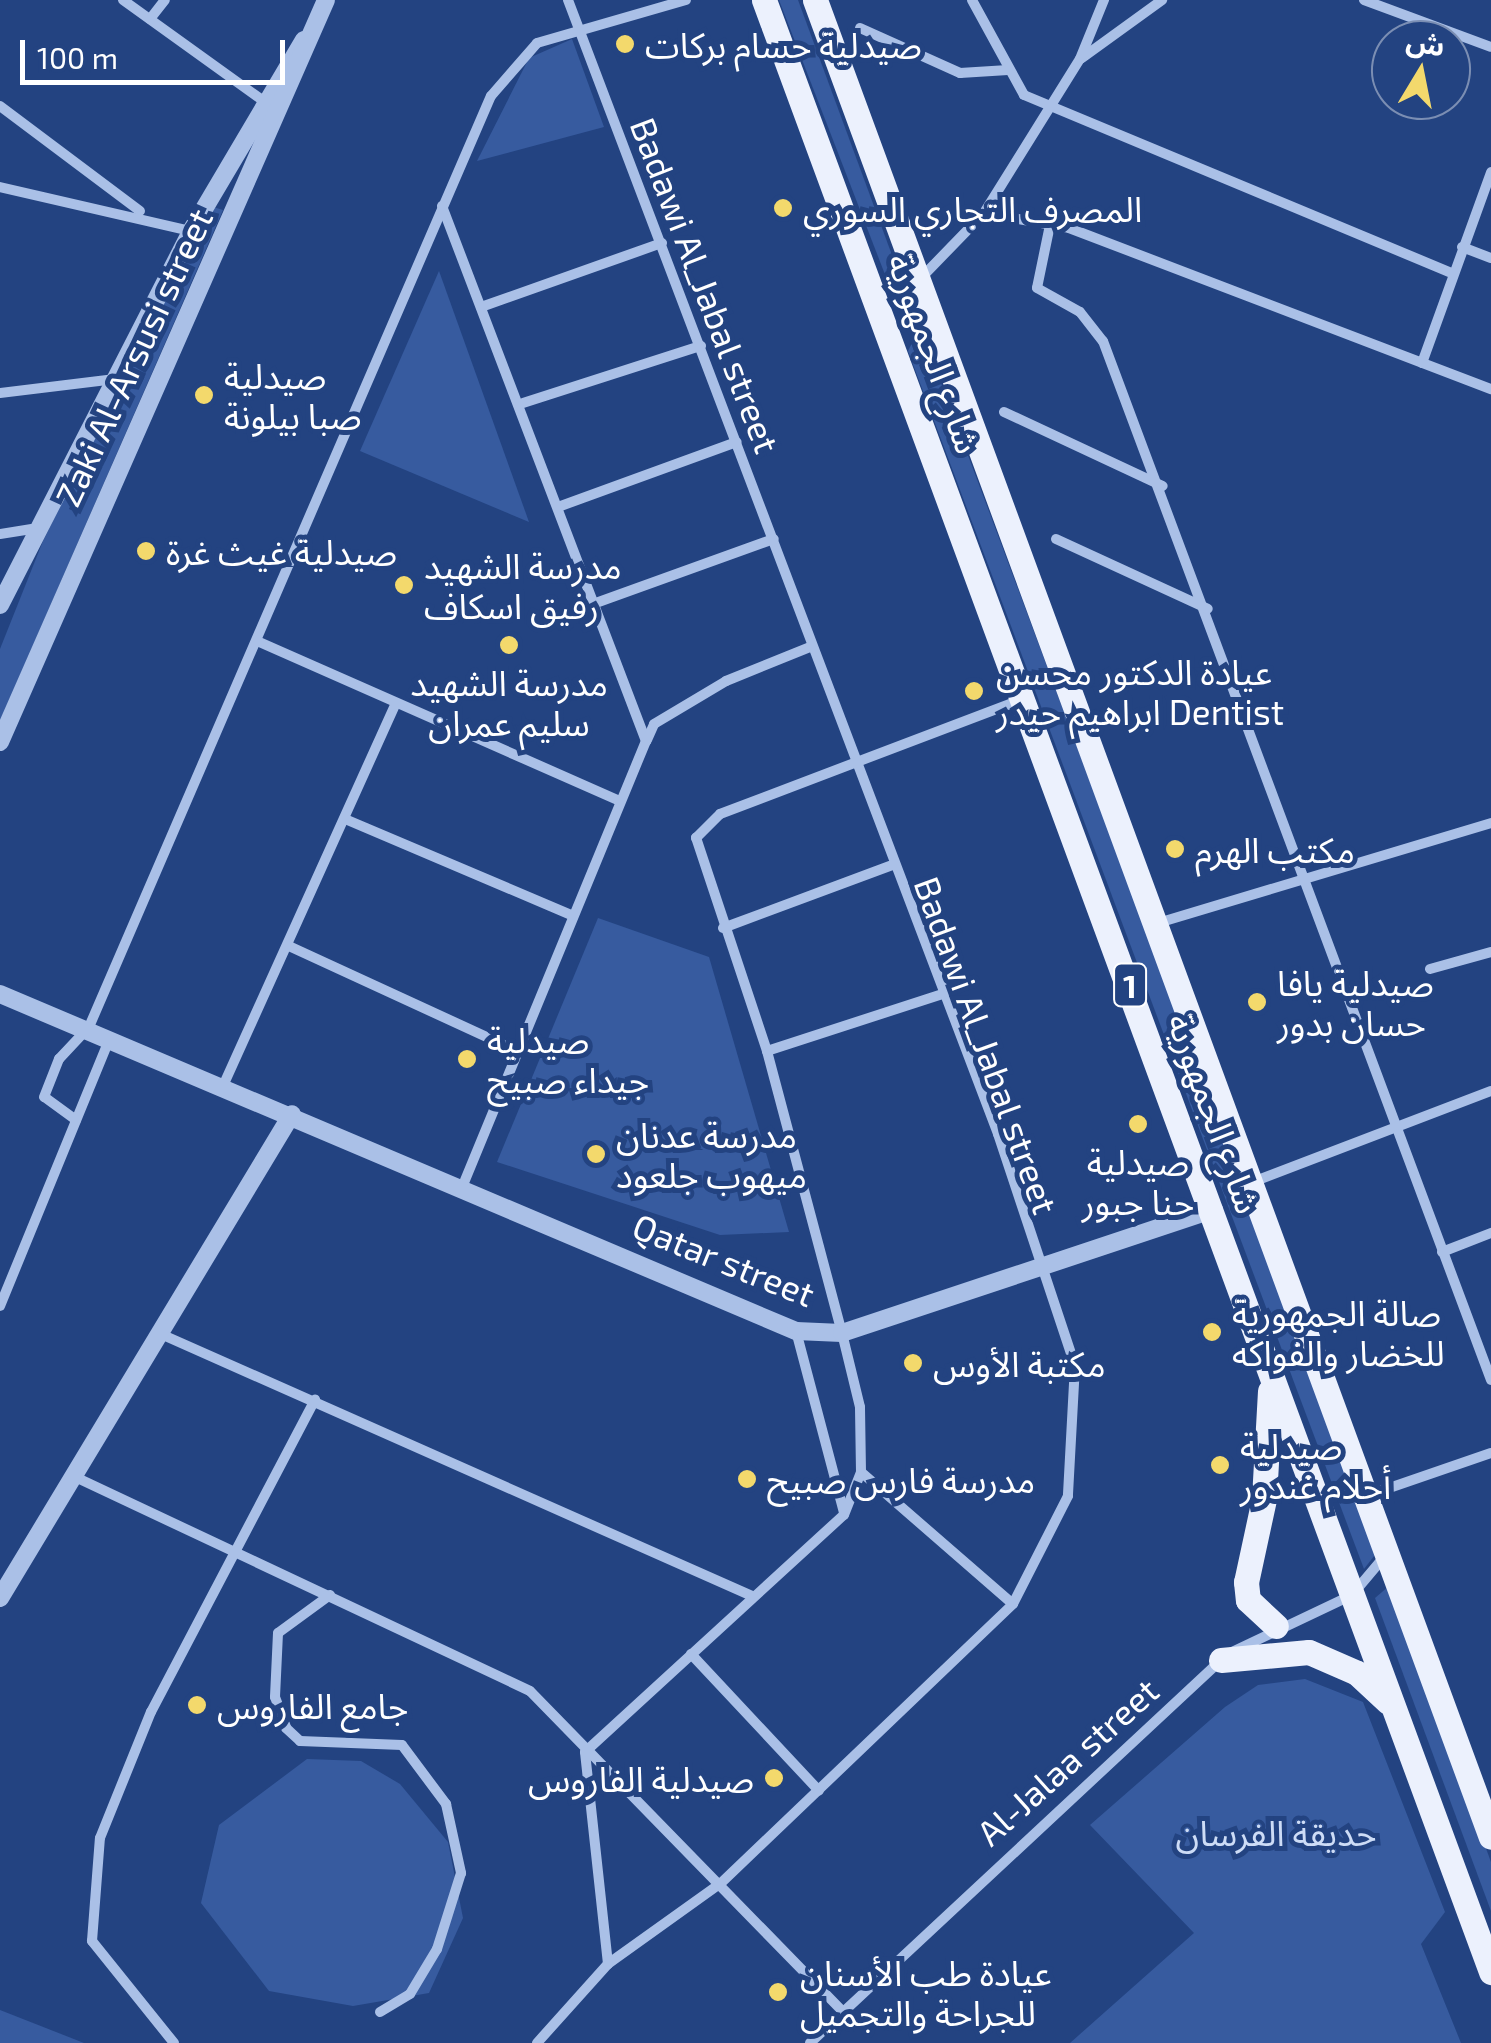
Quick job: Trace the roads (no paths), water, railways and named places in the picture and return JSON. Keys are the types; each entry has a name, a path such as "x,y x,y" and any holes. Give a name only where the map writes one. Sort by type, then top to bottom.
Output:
{"main road":[{"name":"شارع الجمهورية","path":"764,0 1214,1209 1269,1371 1491,1972"},
{"name":"شارع الجمهورية","path":"814,0 920,278 1384,1556 1489,1824"},
{"path":"1269,1371 1268,1467 1246,1582 1248,1600 1276,1626"},
{"path":"1221,1660 1308,1652 1358,1674 1395,1712"}],"street":[{"path":"123,0 265,102"},
{"path":"150,19 165,0"},
{"name":"Zaki Al-Arsusi street","path":"0,742 326,0"},
{"name":"Badawi Al_Jabal street","path":"537,2043 608,1964 721,1883 1014,1604 1068,1496 1074,1365 1038,1272 944,993 892,866 774,538 568,0"},
{"path":"76,1120 44,1097 71,1038 89,1027 442,206 504,73 537,44 686,0"},
{"path":"972,0 1024,95 1452,273"},
{"path":"920,278 984,213 1080,59 1104,0"},
{"path":"1080,59 1162,0"},
{"path":"1364,0 1491,47"},
{"path":"860,28 960,73 1008,70"},
{"path":"0,606 32,529 192,231 265,102 310,32"},
{"path":"0,106 145,214"},
{"path":"1422,363 1491,172"},
{"path":"0,188 145,214 192,231"},
{"path":"442,206 523,404 646,741"},
{"path":"984,213 1050,225 1491,389"},
{"path":"1050,225 1037,288 1098,330 1164,486 1302,874 1398,1120 1442,1252 1491,1380"},
{"path":"481,307 662,243"},
{"path":"1462,247 1491,258"},
{"path":"523,404 702,346"},
{"path":"0,393 115,379"},
{"path":"1004,412 1164,486"},
{"path":"558,507 737,442"},
{"path":"0,534 32,529"},
{"path":"593,604 774,538"},
{"path":"1056,538 1208,609"},
{"path":"257,640 617,800"},
{"path":"463,1184 617,800 654,724 726,681 810,646"},
{"path":"584,1752 844,1515 862,1472 860,1406 767,1051 695,853 703,824 1023,699"},
{"path":"222,1086 291,946 396,703"},
{"path":"345,818 571,915"},
{"path":"1156,924 1302,874 1491,823"},
{"path":"723,928 892,866"},
{"path":"291,946 515,1050"},
{"path":"1430,969 1491,952"},
{"path":"767,1051 944,993"},
{"name":"Qatar street","path":"0,994 89,1027 463,1184 796,1331 842,1333 1038,1272 1214,1209"},
{"path":"0,1306 111,1037"},
{"path":"1247,1184 1398,1120 1491,1090"},
{"path":"0,1598 70,1475 164,1335 292,1114"},
{"path":"1442,1252 1491,1233"},
{"path":"796,1331 844,1515"},
{"path":"164,1335 752,1596"},
{"path":"174,2043 92,1942 100,1838 151,1712 237,1556 315,1399"},
{"path":"1365,1496 1491,1453"},
{"path":"862,1472 1014,1604"},
{"path":"70,1475 530,1691 584,1752 721,1883 842,2012"},
{"name":"Al-Jalaa street","path":"810,2043 1221,1660 1276,1626 1352,1595 1384,1556"},
{"path":"330,1595 278,1633 275,1697 286,1728 300,1741 402,1746 446,1804 461,1873 437,1949 410,1994 380,2012"},
{"path":"691,1654 819,1790"},
{"path":"584,1752 608,1964"}],"place":[{"name":"صيدلية حسام بركات","path":"625,44"},
{"name":"المصرف التجاري السوري","path":"783,208"},
{"name":"صيدلية صبا بيلونة","path":"204,395"},
{"name":"صيدلية غيث غرة","path":"146,551"},
{"name":"مدرسة الشهيد رفيق اسكاف","path":"404,585"},
{"name":"مدرسة الشهيد سليم عمران","path":"509,645"},
{"name":"عيادة الدكتور محسن ابراهيم حيدر Dentist","path":"974,691"},
{"name":"مكتب الهرم","path":"1175,849"},
{"name":"صيدلية يافا حسان بدور","path":"1257,1002"},
{"name":"صيدلية جيداء صبيح","path":"467,1059"},
{"name":"صيدلية حنا جبور","path":"1138,1124"},
{"name":"مدرسة عدنان ميهوب جلعود","path":"596,1154"},
{"name":"صالة الجمهورية للخضار والفواكه","path":"1212,1332"},
{"name":"مكتبة الأوس","path":"913,1363"},
{"name":"صيدلية أحلام غندور","path":"1220,1465"},
{"name":"مدرسة فارس صبيح","path":"747,1479"},
{"name":"جامع الفاروس","path":"197,1705"},
{"name":"صيدلية الفاروس","path":"774,1778"},
{"name":"عيادة طب الأسنان للجراحة والتجميل","path":"778,1992"}],"park label":[{"name":"حديقة الفرسان","path":"1276,1832"}]}
